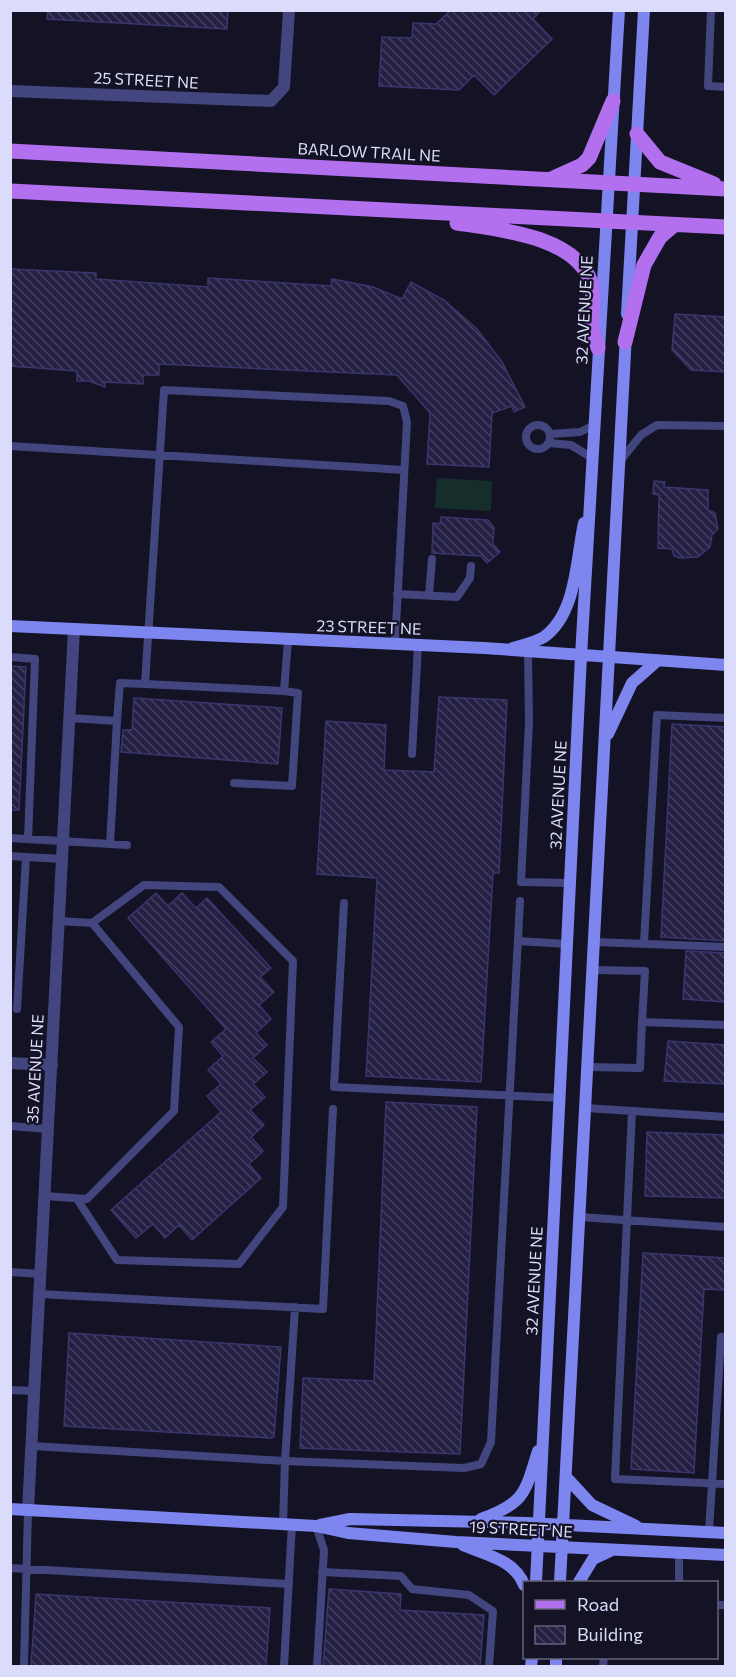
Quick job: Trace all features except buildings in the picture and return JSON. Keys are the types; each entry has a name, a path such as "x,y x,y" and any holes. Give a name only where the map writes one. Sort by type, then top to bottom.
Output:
{"main road":[{"name":"32 AVENUE NE","path":"536,1581 581,656 619,10"},
{"path":"560,1581 644,10"},
{"path":"549,180 582,165 589,158 612,102"},
{"path":"637,134 660,162 726,189"},
{"name":"BARLOW TRAIL NE","path":"10,151 726,189"},
{"path":"10,191 726,228"},
{"path":"377,211 508,231 552,244 580,264 590,281 592,327 598,348"},
{"path":"625,342 644,265 660,237 674,225"},
{"path":"506,650 542,638 554,628 563,613 573,585 592,490"},
{"name":"23 STREET NE","path":"10,626 418,645 726,665"},
{"path":"604,744 624,694 632,683 657,661"},
{"path":"472,1522 504,1510 519,1501 530,1477 543,1435"},
{"path":"567,1478 592,1505 643,1529"},
{"name":"19 STREET NE","path":"10,1509 316,1526 348,1533 456,1542 726,1555"},
{"name":"19 STREET NE","path":"316,1526 350,1519 539,1524 726,1533"},
{"path":"456,1542 510,1564 521,1575 523,1581"},
{"path":"580,1581 593,1559 611,1551"}],"street":[{"name":"25 STREET NE","path":"10,91 264,102 279,96 286,74 289,10"},
{"name":"35 AVENUE NE","path":"28,1510 74,629"},
{"path":"10,1063 51,1065"}],"lane":[{"path":"711,10 708,86 726,87"},
{"path":"145,684 164,390 389,400 402,406 406,414 395,644"},
{"path":"550,434 580,432 596,424"},
{"path":"536,425 544,426 550,434 549,443 542,449 534,449 528,445 526,437 528,429 536,425"},
{"path":"620,462 641,435 657,425 726,426"},
{"path":"549,443 570,445 594,459"},
{"path":"10,446 404,470"},
{"path":"429,595 432,559"},
{"path":"397,594 458,597 470,578 471,566"},
{"path":"284,691 288,640"},
{"path":"412,754 418,645"},
{"path":"528,651 529,723 521,882 570,883"},
{"path":"10,657 35,658 28,839"},
{"path":"110,844 120,683 298,693 292,786 234,783"},
{"path":"644,942 657,715 726,718"},
{"path":"70,718 117,721"},
{"path":"10,838 127,845"},
{"path":"10,856 62,859"},
{"path":"17,1009 26,857"},
{"path":"59,921 92,923 144,885 219,887 293,961 283,1207 239,1264 117,1260 77,1198"},
{"path":"32,1446 285,1461 464,1468 481,1464 491,1442 520,901"},
{"path":"344,903 334,1088 560,1098"},
{"path":"45,1196 87,1199 174,1111 179,1027 92,923"},
{"path":"518,941 567,944"},
{"path":"595,942 644,942 726,947"},
{"path":"588,1067 640,1068 645,971 593,970"},
{"path":"642,1022 726,1025"},
{"path":"586,1108 726,1117"},
{"path":"39,1294 323,1309 333,1109"},
{"path":"632,1111 615,1479 726,1484"},
{"path":"10,1126 48,1129"},
{"path":"580,1217 726,1227"},
{"path":"10,1272 41,1274"},
{"path":"284,1666 289,1584 285,1461 295,1307"},
{"path":"709,1532 722,1394 722,1336 726,1337"},
{"path":"10,1390 34,1391"},
{"path":"24,1666 28,1510"},
{"path":"316,1526 324,1550 317,1666"},
{"path":"679,1581 680,1553"},
{"path":"10,1568 289,1584"},
{"path":"322,1572 401,1576 412,1589 469,1594 493,1611 489,1666"}],"green space":[{"path":"437,478 492,481 491,511 435,508"}]}
